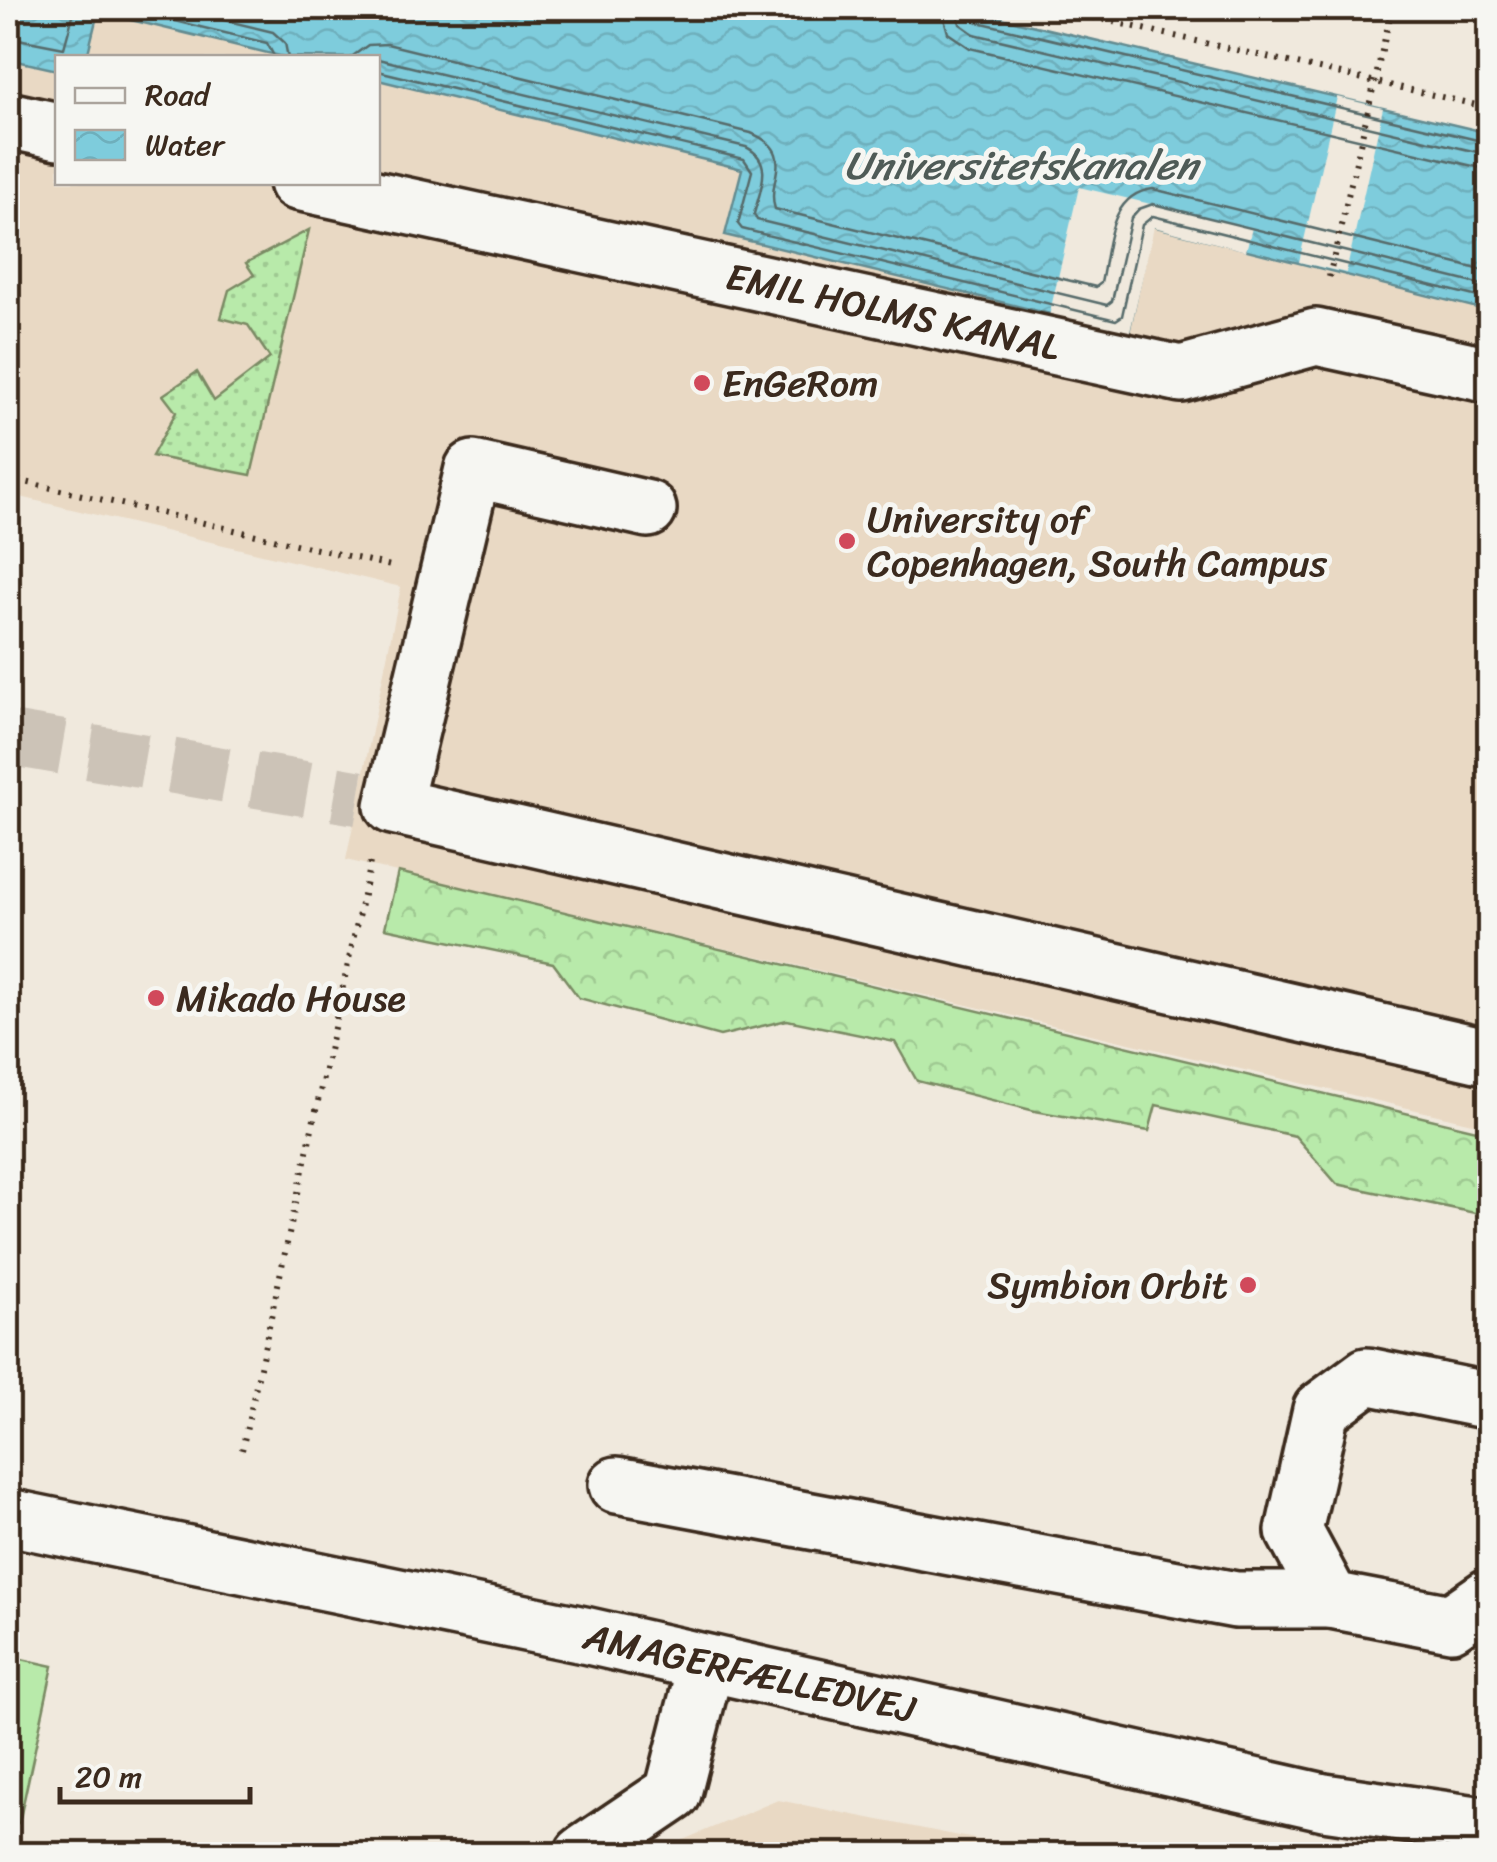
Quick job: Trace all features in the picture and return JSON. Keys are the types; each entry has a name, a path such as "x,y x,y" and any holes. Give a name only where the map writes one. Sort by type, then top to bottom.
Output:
{"street":[{"path":"8,120 55,129"},
{"name":"EMIL HOLMS KANAL","path":"311,185 1181,374 1316,337 1490,375"},
{"path":"648,510 473,469 447,579 376,802 1490,1057"},
{"path":"1331,1600 1294,1532 1321,1410 1367,1376 1490,1401"},
{"path":"617,1484 1236,1600 1331,1600 1451,1623 1488,1600"},
{"name":"AMAGERFÆLLEDVEJ","path":"8,1516 706,1664 1324,1802 1490,1826"},
{"path":"583,1854 673,1793 706,1664"}],"path":[{"path":"1052,8 1490,108"},
{"path":"1316,337 1392,8"},
{"path":"8,478 447,579"},
{"path":"242,1450 376,802"}],"shaded area":[{"name":"University of Copenhagen, South Campus","path":"8,8 960,8 1489,134 1489,1127 346,860 401,587 8,494"},
{"path":"778,1800 1051,1854 674,1854 671,1845"}],"green space":[{"path":"309,230 251,475 152,456 176,412 163,395 197,372 214,401 270,358 248,325 221,318 229,290 254,275 246,263"},
{"path":"398,872 1489,1133 1489,1216 1337,1184 1295,1136 1156,1105 1149,1131 1035,1111 917,1081 895,1042 787,1020 720,1036 579,998 553,963 385,928"},
{"path":"8,1656 53,1666 19,1823 8,1821"}],"water":[{"name":"Universitetskanalen","path":"8,8 959,8 1489,133 1489,311 1152,226 1129,333 725,235 742,169 380,80 380,55 276,55 98,12 87,55 55,55 55,70 8,59"}],"pier":[{"path":"1337,97 1383,108 1346,273 1299,262"},
{"path":"1079,187 1252,228 1246,251 1154,227 1129,336 1049,316"}],"tunnel":[{"path":"8,738 359,798"}],"place":[{"name":"EnGeRom","path":"702,383"},
{"name":"University of Copenhagen, South Campus","path":"847,541"},
{"name":"Mikado House","path":"156,998"},
{"name":"Symbion Orbit","path":"1248,1285"}]}
